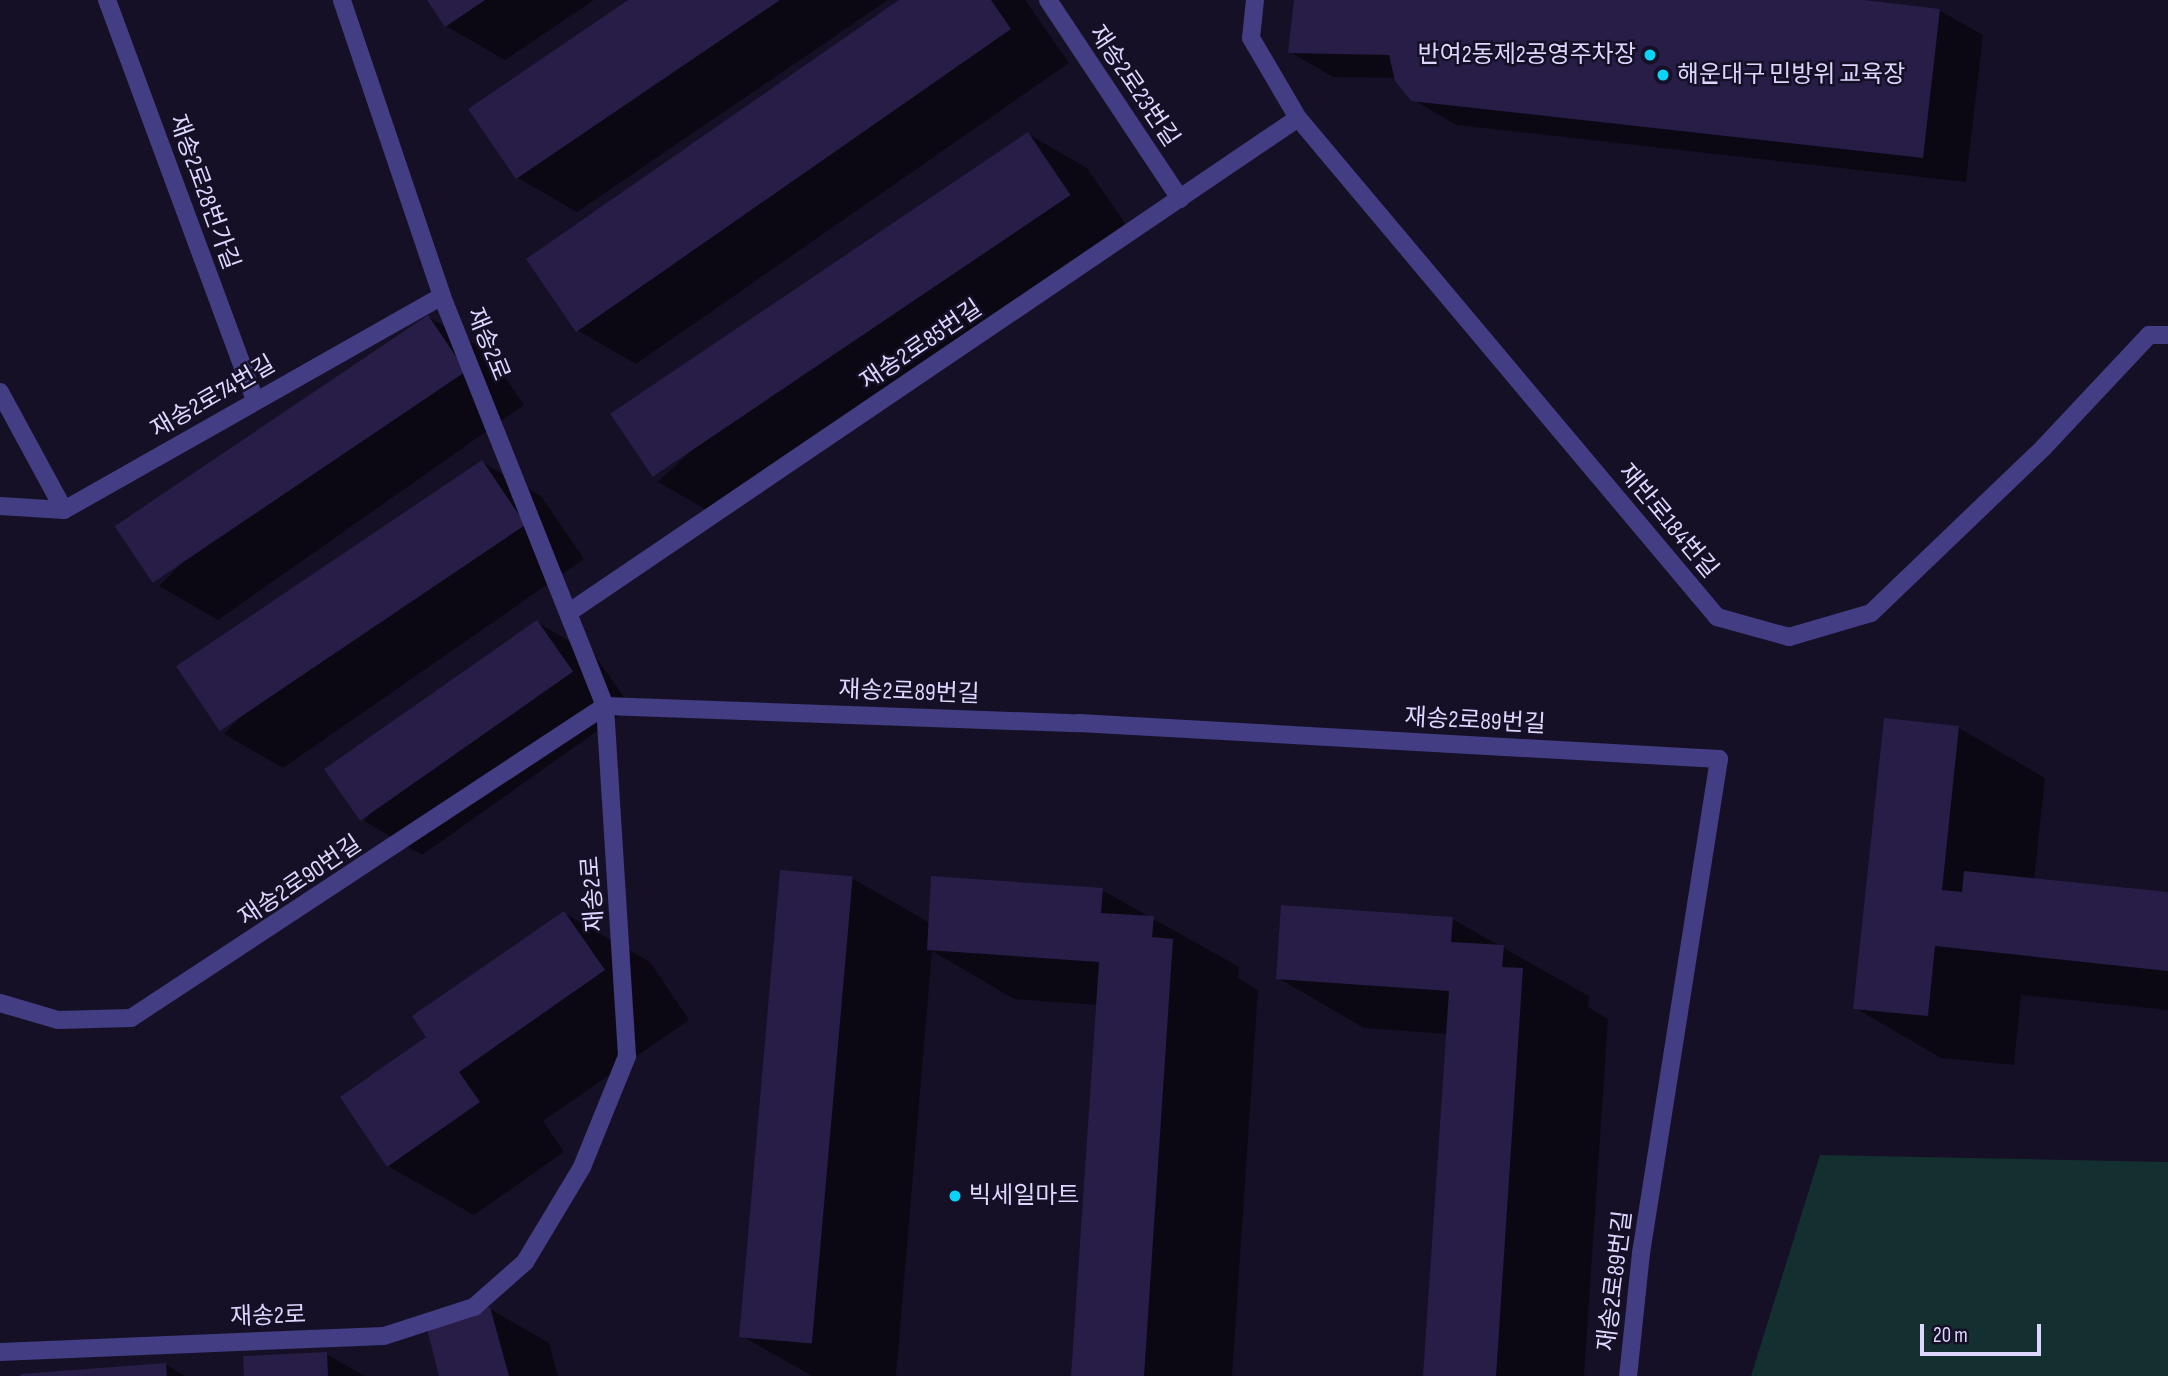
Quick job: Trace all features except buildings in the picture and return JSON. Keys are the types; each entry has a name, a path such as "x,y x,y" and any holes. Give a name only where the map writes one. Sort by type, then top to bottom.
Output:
{"street":[{"name":"재송2로28번가길","path":"107,0 255,400"},
{"name":"재송2로","path":"0,1352 384,1336 474,1307 525,1262 582,1167 627,1056 606,706 571,611 442,296 342,0"},
{"name":"재송2로23번길","path":"1048,0 1180,199"},
{"name":"재반로184번길","path":"1255,0 1251,38 1298,118 1717,617 1789,637 1871,613 2044,447 2149,335 2168,335"},
{"name":"재송2로85번길","path":"571,611 1298,118"},
{"name":"재송2로74번길","path":"64,510 442,296"},
{"path":"0,392 64,510"},
{"path":"0,506 64,510"},
{"name":"재송2로90번길","path":"0,1003 58,1020 131,1018 606,706"},
{"name":"재송2로89번길","path":"606,706 1079,723 1719,759 1641,1253 1628,1376"}],"green space":[{"path":"1820,1155 2168,1162 2168,1376 1751,1376"}],"place":[{"name":"반여2동제2공영주차장","path":"1650,55"},
{"name":"해운대구 민방위 교육장","path":"1663,75"},
{"name":"빅세일마트","path":"955,1196"}]}
